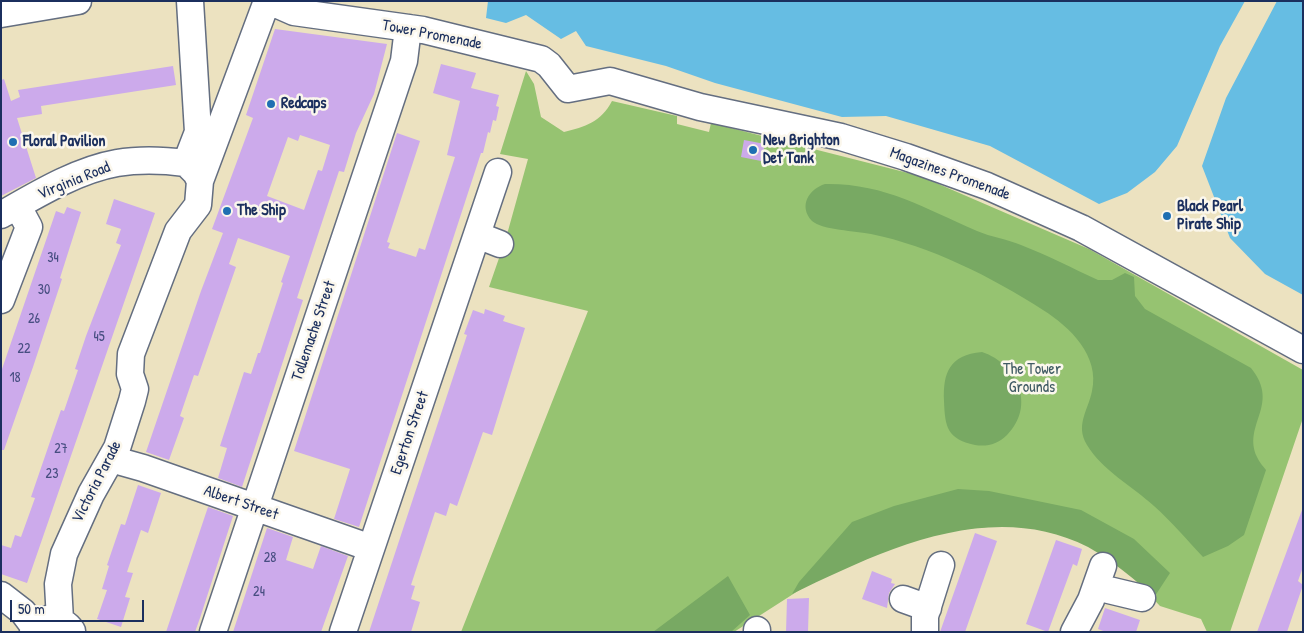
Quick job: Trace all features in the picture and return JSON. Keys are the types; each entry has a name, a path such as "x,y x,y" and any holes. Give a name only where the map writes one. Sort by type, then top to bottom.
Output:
{"street":[{"path":"1,14 78,1"},
{"path":"190,1 198,132 193,172"},
{"path":"193,172 273,4"},
{"name":"Tower Promenade","path":"273,4 408,28 541,59 549,65 568,89"},
{"name":"Tollemache Street","path":"214,632 253,507 311,343 404,61 408,28"},
{"name":"Magazines Promenade","path":"568,89 610,81 700,107 841,137 906,157 987,186 1081,228 1303,350"},
{"name":"Virginia Road","path":"7,212 75,177 116,163 143,160 193,172"},
{"name":"Victoria Parade","path":"66,626 58,584 64,554 91,494 117,448 135,389 130,374 130,354 178,231 198,205 193,172"},
{"name":"Egerton Street","path":"343,632 371,548 489,240 498,172"},
{"path":"1,300 29,227 22,214 7,212"},
{"name":"Albert Street","path":"111,459 143,468 371,548"},
{"path":"903,599 926,620 941,566"},
{"path":"1074,632 1099,576 1142,598"},
{"path":"1,595 22,612 34,630 48,619 66,626"}],"green space":[{"name":"The Tower Grounds","path":"526,71 534,84 541,117 564,132 579,128 598,119 612,101 677,116 677,124 709,132 711,123 920,176 1089,249 1303,370 1303,418 1230,632 1207,632 1201,619 1160,606 1114,558 1046,521 928,533 812,582 734,632 461,632 588,311 489,287 506,238 528,159 500,154"},
{"path":"825,184 866,188 903,198 977,231 1031,249 1098,280 1112,280 1125,273 1134,277 1135,296 1145,309 1251,368 1259,381 1262,393 1262,404 1254,434 1254,445 1258,459 1266,470 1244,535 1228,546 1203,557 1173,524 1109,470 1093,454 1087,445 1082,431 1082,424 1092,391 1092,366 1081,344 1063,325 1043,310 1003,286 960,264 893,239 817,224 812,221 806,210 807,199 814,190"},
{"path":"982,352 995,358 1005,366 1019,387 1021,399 1016,424 1004,438 996,443 984,446 958,439 949,431 945,418 944,401 945,382 950,367 962,357"},
{"path":"958,489 989,491 1081,510 1134,539 1170,573 1155,596 1097,552 1051,533 1013,527 975,529 937,536 899,547 862,561 792,594 799,582 852,522 894,506"},
{"path":"728,576 750,615 731,632 653,632"}],"water":[{"path":"488,1 1245,1 1220,46 1177,146 1155,172 1127,193 1099,204 990,146 886,116 842,117 715,83 666,66 586,46 576,31 561,39 526,15 506,23 486,18"},
{"path":"1277,1 1303,1 1303,295 1265,274 1230,238 1202,166 1226,98"}],"building":[{"path":"275,29 387,44 374,94 356,133 344,172 339,171 297,298 303,300 242,487 218,478 227,448 220,446 244,372 251,374 258,353 260,353 290,256 238,238 229,264 236,267 198,376 194,375 180,416 184,418 169,460 146,452 201,291 223,233 212,229 253,118 246,115","holes":["300,135 330,145 322,171 318,170 304,210 267,196 288,137 298,141"]},
{"path":"441,64 476,73 471,88 499,95 496,106 499,107 496,121 493,120 483,153 481,153 359,527 334,519 350,469 294,451 397,133 420,141 387,242 390,243 388,248 416,257 419,248 425,250 455,157 447,155 460,101 433,93"},
{"path":"173,66 176,85 41,106 42,114 17,118 36,178 1,196 1,80 4,79 11,101 20,97 18,90"},
{"name":"New Brighton Det Tank","path":"744,140 765,144 761,161 741,157"},
{"path":"114,199 155,213 27,583 1,574 1,545 11,548 15,535 21,537 35,498 31,497 61,410 64,411 78,370 75,369 86,336 121,245 116,243 121,229 106,224"},
{"path":"67,207 81,212 60,278 62,279 33,367 4,450 1,450 1,372 56,211 64,214"},
{"path":"485,309 505,316 503,321 525,328 492,435 483,432 457,506 450,503 446,516 435,512 411,585 415,586 411,599 420,602 411,632 369,632 467,335 464,334 473,310 484,314"},
{"path":"138,485 161,493 148,533 141,530 127,572 133,573 125,597 130,598 121,627 97,619 107,590 102,589 109,566 107,565 121,524 125,525"},
{"path":"208,507 233,516 200,618 195,632 166,632"},
{"path":"1302,510 1303,567 1298,581 1303,585 1287,632 1257,632"},
{"path":"267,528 293,537 286,560 313,569 321,546 348,556 321,632 233,632"},
{"path":"975,533 997,541 965,632 940,632"},
{"path":"1056,540 1082,549 1077,566 1073,564 1048,632 1026,624"},
{"path":"872,571 892,579 891,583 895,584 889,593 887,608 862,599"},
{"path":"809,598 808,632 786,632 787,599"},
{"path":"1105,608 1140,620 1136,632 1106,632 1098,629"}],"place":[{"name":"Redcaps","path":"271,104"},
{"name":"Floral Pavilion","path":"13,142"},
{"name":"New Brighton Det Tank","path":"753,150"},
{"name":"The Ship","path":"227,211"},
{"name":"Black Pearl Pirate Ship","path":"1167,216"}]}
